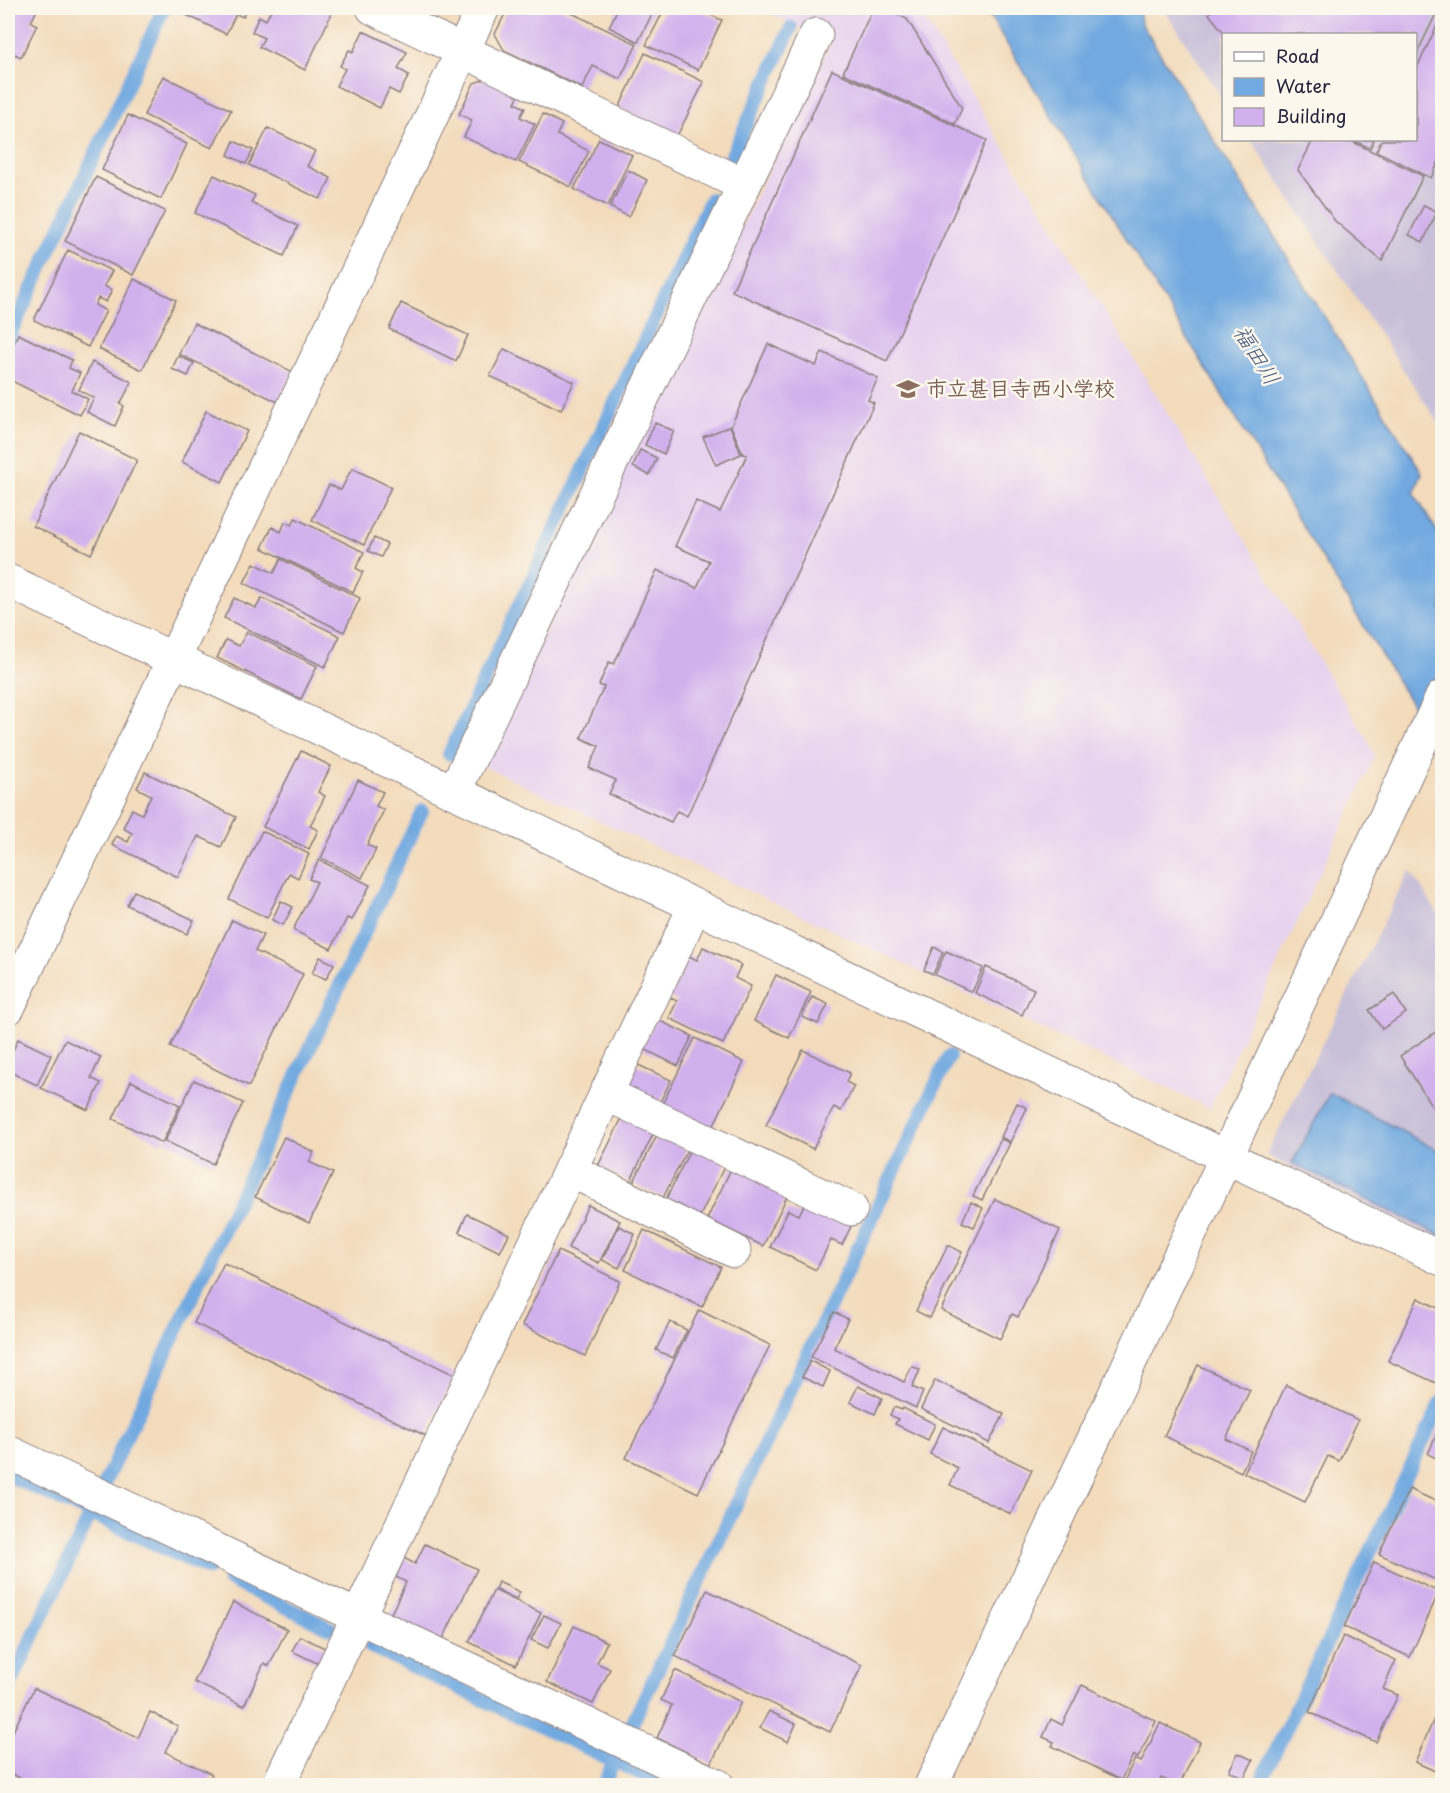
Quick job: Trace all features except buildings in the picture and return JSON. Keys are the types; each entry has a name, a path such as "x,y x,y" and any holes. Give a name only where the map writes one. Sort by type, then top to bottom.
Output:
{"street":[{"path":"373,8 744,185"},
{"path":"8,1008 17,964 172,660 483,8"},
{"path":"454,792 816,35"},
{"path":"8,581 1443,1259"},
{"path":"931,1785 1443,697"},
{"path":"278,1785 696,906"},
{"path":"606,1094 851,1209"},
{"path":"570,1170 734,1251"},
{"path":"8,1452 718,1785"}],"shaded area":[{"name":"市立甚目寺西小学校","path":"759,8 918,8 1366,737 1375,756 1210,1108 481,765 831,42"},
{"path":"1163,8 1442,8 1442,428 1252,141 1417,141 1417,33 1222,33 1222,97"},
{"path":"1410,870 1442,920 1442,1242 1266,1155"}],"water":[{"name":"福田川","path":"985,8 1139,8 1141,23 1422,473 1414,494 1442,539 1442,754"},
{"path":"1330,1093 1437,1150 1442,1147 1442,1236 1292,1163"}],"waterway":[{"path":"8,339 164,8"},
{"path":"732,155 791,28"},
{"path":"449,754 711,199"},
{"path":"104,1484 422,811"},
{"path":"631,1726 949,1056"},
{"path":"1259,1786 1442,1401"},
{"path":"8,1475 208,1569"},
{"path":"8,1690 93,1509"},
{"path":"229,1580 330,1628"},
{"path":"371,1647 667,1786"},
{"path":"603,1786 614,1761"}],"place":[{"name":"市立甚目寺西小学校","path":"908,389"}]}
